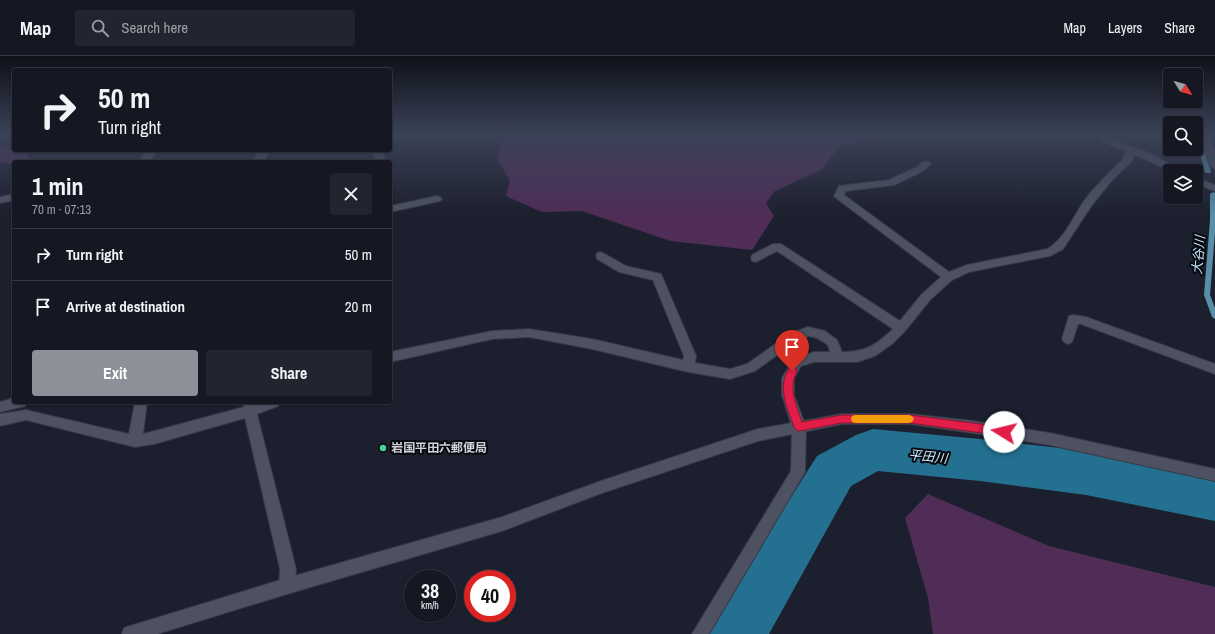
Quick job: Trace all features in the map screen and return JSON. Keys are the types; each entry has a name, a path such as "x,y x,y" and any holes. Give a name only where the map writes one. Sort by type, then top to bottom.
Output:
{"street":[{"path":"700,634 798,472 799,427 788,395 788,378 797,363 814,357 857,357 871,352 888,341 901,328 926,297 948,277 967,269 1050,252 1059,247 1088,203 1110,177 1127,161"},
{"path":"926,164 891,183 842,188 839,196 948,277"},
{"path":"1203,184 1215,188"},
{"path":"0,200 12,197"},
{"path":"392,209 437,199"},
{"path":"756,258 777,246 901,328"},
{"path":"601,256 623,269 657,277 690,356 688,367"},
{"path":"1068,339 1073,318 1215,369"},
{"path":"392,353 492,336 529,333 592,344 688,367 730,374 751,368 795,336 808,332 820,334 833,343 837,356"},
{"path":"0,407 12,404"},
{"path":"135,441 141,404"},
{"path":"0,420 26,415 135,441 154,438 250,406 262,404"},
{"path":"250,406 288,569 287,586"},
{"path":"130,634 287,586 502,524 601,487 758,435 842,419 910,419 974,427 1050,439 1215,475"}],"shaded area":[{"path":"12,161 12,165 0,162"},
{"path":"499,161 828,161 821,170 775,191 766,203 774,216 752,250 670,241 582,211 542,212 506,196 510,181"},
{"path":"928,494 1049,546 1215,587 1215,634 933,634 928,598 905,518"}],"waterway":[{"name":"大谷川","path":"1205,161 1208,172"},
{"name":"大谷川","path":"1213,194 1213,220 1207,295 1215,317"},
{"name":"平田川","path":"737,634 834,471 873,450 980,460 1086,473 1215,498"}],"slow traffic":[{"path":"855,419 909,419"}],"place":[{"name":"岩国平田六郵便局","path":"383,448"}],"route":[{"path":"792,371 788,378 788,395 799,427 842,419 910,419 1004,432"}]}
